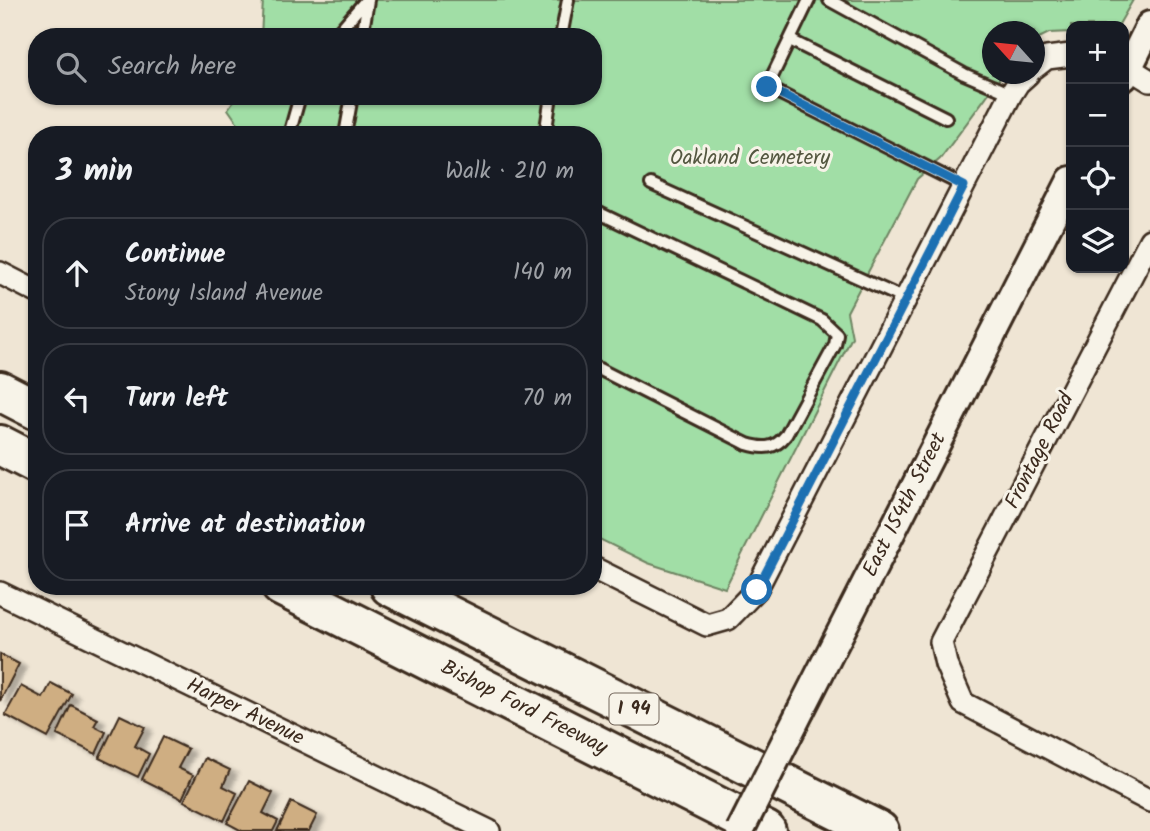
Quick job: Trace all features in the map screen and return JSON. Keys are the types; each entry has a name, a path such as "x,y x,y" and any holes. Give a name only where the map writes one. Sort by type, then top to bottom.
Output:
{"highway":[{"path":"0,391 28,405"},
{"path":"1,446 28,460"},
{"name":"Bishop Ford Freeway","path":"299,595 766,831"},
{"name":"I 94","path":"408,595 879,831"}],"street":[{"path":"1132,73 1150,25"},
{"path":"1045,59 1066,56"},
{"path":"602,572 708,625 728,619 757,590 1016,84"},
{"name":"East 154th Street","path":"740,831 1066,190"},
{"name":"Frontage Road","path":"1150,240 941,642 946,664 963,703 1150,801"},
{"path":"0,273 28,287"},
{"name":"Harper Avenue","path":"0,593 489,831"}],"lane":[{"path":"342,28 367,0"},
{"path":"363,28 367,0"},
{"path":"809,0 767,87 964,186"},
{"path":"829,0 964,74 1011,94"},
{"path":"562,28 566,1"},
{"path":"790,40 946,118"},
{"path":"292,126 297,105"},
{"path":"347,126 350,105"},
{"path":"546,126 550,105"},
{"path":"651,184 905,299"},
{"path":"602,214 822,320 837,334 835,345 786,435 779,443 770,447 747,444 602,371"}],"green space":[{"name":"Oakland Cemetery","path":"263,0 1133,0 1121,21 1066,21 1066,32 1045,35 1045,21 982,21 982,84 996,84 940,159 917,179 847,312 852,337 725,588 648,563 602,540 602,126 240,126 228,109 231,105 602,105 602,28 261,28"}],"building":[{"path":"0,654 19,664 0,701"},
{"path":"51,683 72,694 48,738 5,715 21,686 43,698"},
{"path":"71,705 98,719 94,726 106,732 96,754 57,735"},
{"path":"120,715 145,727 135,746 149,754 138,777 99,758"},
{"path":"163,737 188,749 178,768 193,775 182,799 142,779"},
{"path":"205,758 230,770 223,786 237,793 224,821 184,801"},
{"path":"249,781 273,793 263,813 278,821 273,831 242,831 227,823"},
{"path":"291,802 317,815 309,831 277,831"}],"route":[{"path":"757,590 964,186 767,87"}]}
